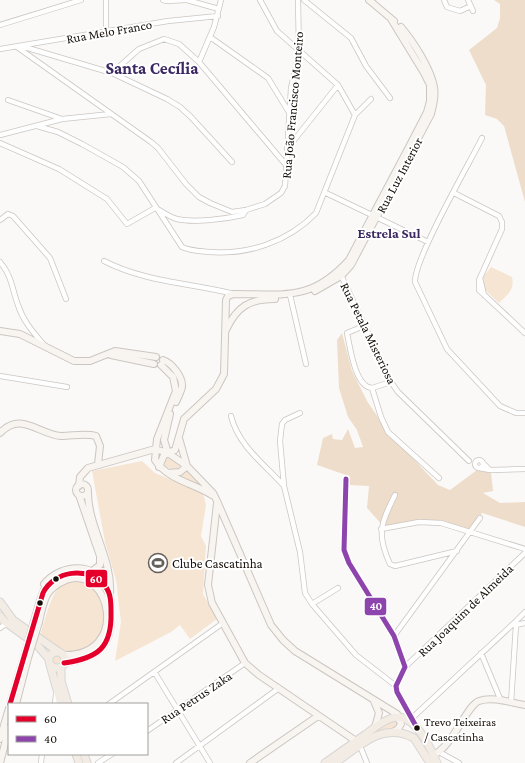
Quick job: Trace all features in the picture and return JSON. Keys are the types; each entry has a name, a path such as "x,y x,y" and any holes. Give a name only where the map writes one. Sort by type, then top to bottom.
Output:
{"main road":[{"path":"0,602 13,620 61,654 63,665 61,677 68,703"},
{"path":"0,616 37,645 54,668 63,665"},
{"path":"61,654 52,653 50,662 61,703"},
{"path":"335,763 376,727 392,718 399,718 410,719 436,754 437,763"},
{"path":"325,763 348,747 376,735 404,732 415,736 422,742 429,754 436,754"},
{"path":"395,733 409,735 417,740 430,763"}],"street":[{"path":"0,25 81,0"},
{"path":"106,0 106,30"},
{"path":"163,0 166,2 186,0 219,9"},
{"path":"199,62 218,16 221,0"},
{"path":"260,0 277,31 299,53 338,85 355,114"},
{"name":"Rua João Francisco Monteiro","path":"19,46 158,148 186,184 199,197 232,212 246,210 265,204 281,193 285,186 291,88 299,53 298,0"},
{"path":"304,0 351,38 366,66 390,98"},
{"name":"Rua Luz Interior","path":"241,308 256,300 291,297 340,274 374,217 427,112 430,101 430,85 405,36 391,19 369,0"},
{"path":"444,0 447,7 460,11 471,6"},
{"path":"468,0 473,12"},
{"name":"Rua Melo Franco","path":"0,49 168,20 218,16"},
{"path":"210,37 268,78 290,114"},
{"path":"112,74 140,49 164,40 179,44 199,62 286,165"},
{"path":"40,43 43,50 50,55"},
{"path":"19,46 112,74 180,107 232,162"},
{"path":"287,149 338,85"},
{"path":"37,126 76,141 123,167 139,181 155,208 182,247 190,251 229,254 253,249 292,234 306,224 316,213 326,193 355,114 371,99"},
{"path":"8,100 62,119"},
{"path":"0,135 62,119 111,114"},
{"path":"482,138 428,242 417,270 415,282 447,348 500,406 516,413 525,413"},
{"path":"0,143 59,169 107,199 127,224 155,208"},
{"path":"326,193 428,242"},
{"path":"454,193 499,216 502,222 502,230 480,278 479,290 525,333"},
{"path":"155,208 176,218 189,220 227,218 243,215 246,210"},
{"path":"0,220 8,214 12,216 50,258 66,299"},
{"path":"104,261 118,268 146,277 235,294 242,301 241,308 225,331"},
{"path":"0,262 11,278 23,318 30,330 45,346"},
{"name":"Rua Petala Misteriosa","path":"340,274 391,382 398,392 478,468"},
{"path":"187,466 179,438 179,430 187,415 216,390 221,382 226,368 226,303 222,291"},
{"path":"226,303 230,295 235,294"},
{"name":"Rua Luz Interior","path":"235,294 291,297"},
{"path":"291,297 306,364"},
{"path":"226,303 233,309 241,308"},
{"path":"359,328 347,333 352,357 361,382 364,386 372,388 391,382"},
{"path":"0,331 20,334 74,361 90,361 115,351 158,361 174,367 182,385 170,414 165,436 165,446 168,453"},
{"path":"158,361 173,377 176,391 157,439 155,460 159,467 166,473 216,499"},
{"path":"0,376 67,387"},
{"path":"372,388 381,417 388,432 439,478"},
{"path":"300,413 285,420 280,432 284,486 300,552 305,592 312,604 356,655 396,686"},
{"path":"231,416 234,430 240,439 284,486"},
{"path":"0,433 14,424 24,423 55,435 96,436 100,446 98,464"},
{"path":"159,467 162,458 175,450 179,438"},
{"path":"145,451 157,439"},
{"path":"91,572 100,565 100,556 76,490 79,486 80,477 84,470 98,464 145,451 155,449 168,453 187,466 216,499 271,626 295,651 397,714 400,726 395,733"},
{"path":"138,454 155,460"},
{"path":"469,461 480,461 490,470"},
{"path":"478,468 482,466 480,461"},
{"path":"166,473 178,473 187,466"},
{"path":"478,468 490,470 525,469"},
{"path":"63,665 91,656 105,646 110,633 110,570 89,508 84,470"},
{"path":"346,479 344,550 349,564 394,636 405,667 396,686 397,692 410,719 481,653 515,624 525,612"},
{"path":"79,486 84,485 87,489"},
{"path":"79,495 84,496 87,489"},
{"path":"395,495 380,529 381,541 390,564 395,566 457,551"},
{"path":"216,499 208,585 212,603 223,623 246,663 358,744 367,763"},
{"path":"394,636 480,518"},
{"path":"380,529 419,522 441,523 525,549"},
{"name":"Rua Joaquim de Almeida","path":"405,667 525,553"},
{"path":"36,621 39,592 50,577 61,570 72,568 91,572 101,579 110,597"},
{"path":"36,614 46,586 60,576 71,573 83,574 94,578 104,586"},
{"path":"16,703 36,621 49,593 54,587 66,580 74,578 84,580 94,585 101,592 105,603 106,623 101,640 86,653 61,654"},
{"path":"312,604 338,588"},
{"path":"0,628 7,623"},
{"path":"110,703 155,673 223,623"},
{"path":"515,624 525,623"},
{"path":"511,703 515,624"},
{"path":"481,653 501,701"},
{"path":"10,703 26,658"},
{"name":"Rua Petrus Zaka","path":"148,730 246,663"},
{"path":"155,673 210,763"},
{"path":"176,763 279,688"},
{"path":"55,703 56,689"},
{"path":"374,700 378,710 376,727"},
{"path":"459,763 436,754 455,734 472,704 484,700 501,701 522,705 525,700"},
{"path":"0,739 8,711"},
{"path":"250,763 318,716"},
{"path":"0,763 8,732"},
{"path":"346,735 349,741 348,747"},
{"path":"98,763 110,755"}],"shaded area":[{"path":"494,0 525,0 525,202 504,126 497,119 485,115 486,85 469,50 497,28 500,18 500,4"},
{"path":"491,267 512,277 513,281 512,289 499,303 485,290 483,277"},
{"path":"342,333 352,371 367,401 388,432 438,485 450,490 477,470 491,472 493,491 483,493 500,503 525,502 525,527 482,513 470,532 455,527 419,522 385,528 367,508 369,486 350,485 349,476 317,465 323,438 332,434 333,439 342,440 348,429 355,448 363,447 357,430 348,417 339,388 337,340"},
{"path":"166,457 180,464 179,470 174,470 163,463"},
{"name":"Clube Cascatinha","path":"142,461 155,473 203,493 206,505 201,536 206,546 203,594 217,619 190,639 180,625 171,632 115,661 121,622 116,580 105,542 92,471"},
{"path":"187,469 206,488 177,476 183,474"},
{"path":"83,499 86,499 109,579 96,571 102,565"},
{"path":"77,581 90,585 96,590 102,599 104,620 101,631 96,640 88,647 78,651 67,651 56,646 40,635 55,592 64,583"},
{"path":"56,653 60,655 62,659 60,663 56,665 52,663 50,659 52,655"},
{"path":"392,720 398,721 397,726 392,731 380,730 366,739 365,737"}],"transit line":[{"name":"40","path":"346,479 344,550 349,563 394,636 405,667 396,686 397,692 417,728"},
{"name":"60","path":"10,703 43,593 55,580 63,576 71,573 89,575 98,579 105,586 110,595 111,624 109,634 106,643 94,654 86,658 64,663"}],"place":[{"name":"Clube Cascatinha","path":"158,563"},
{"name":"Trevo Teixeiras / Cascatinha","path":"417,728"}],"district":[{"name":"Santa Cecília","path":"152,68"},
{"name":"Estrela Sul","path":"389,233"}]}
